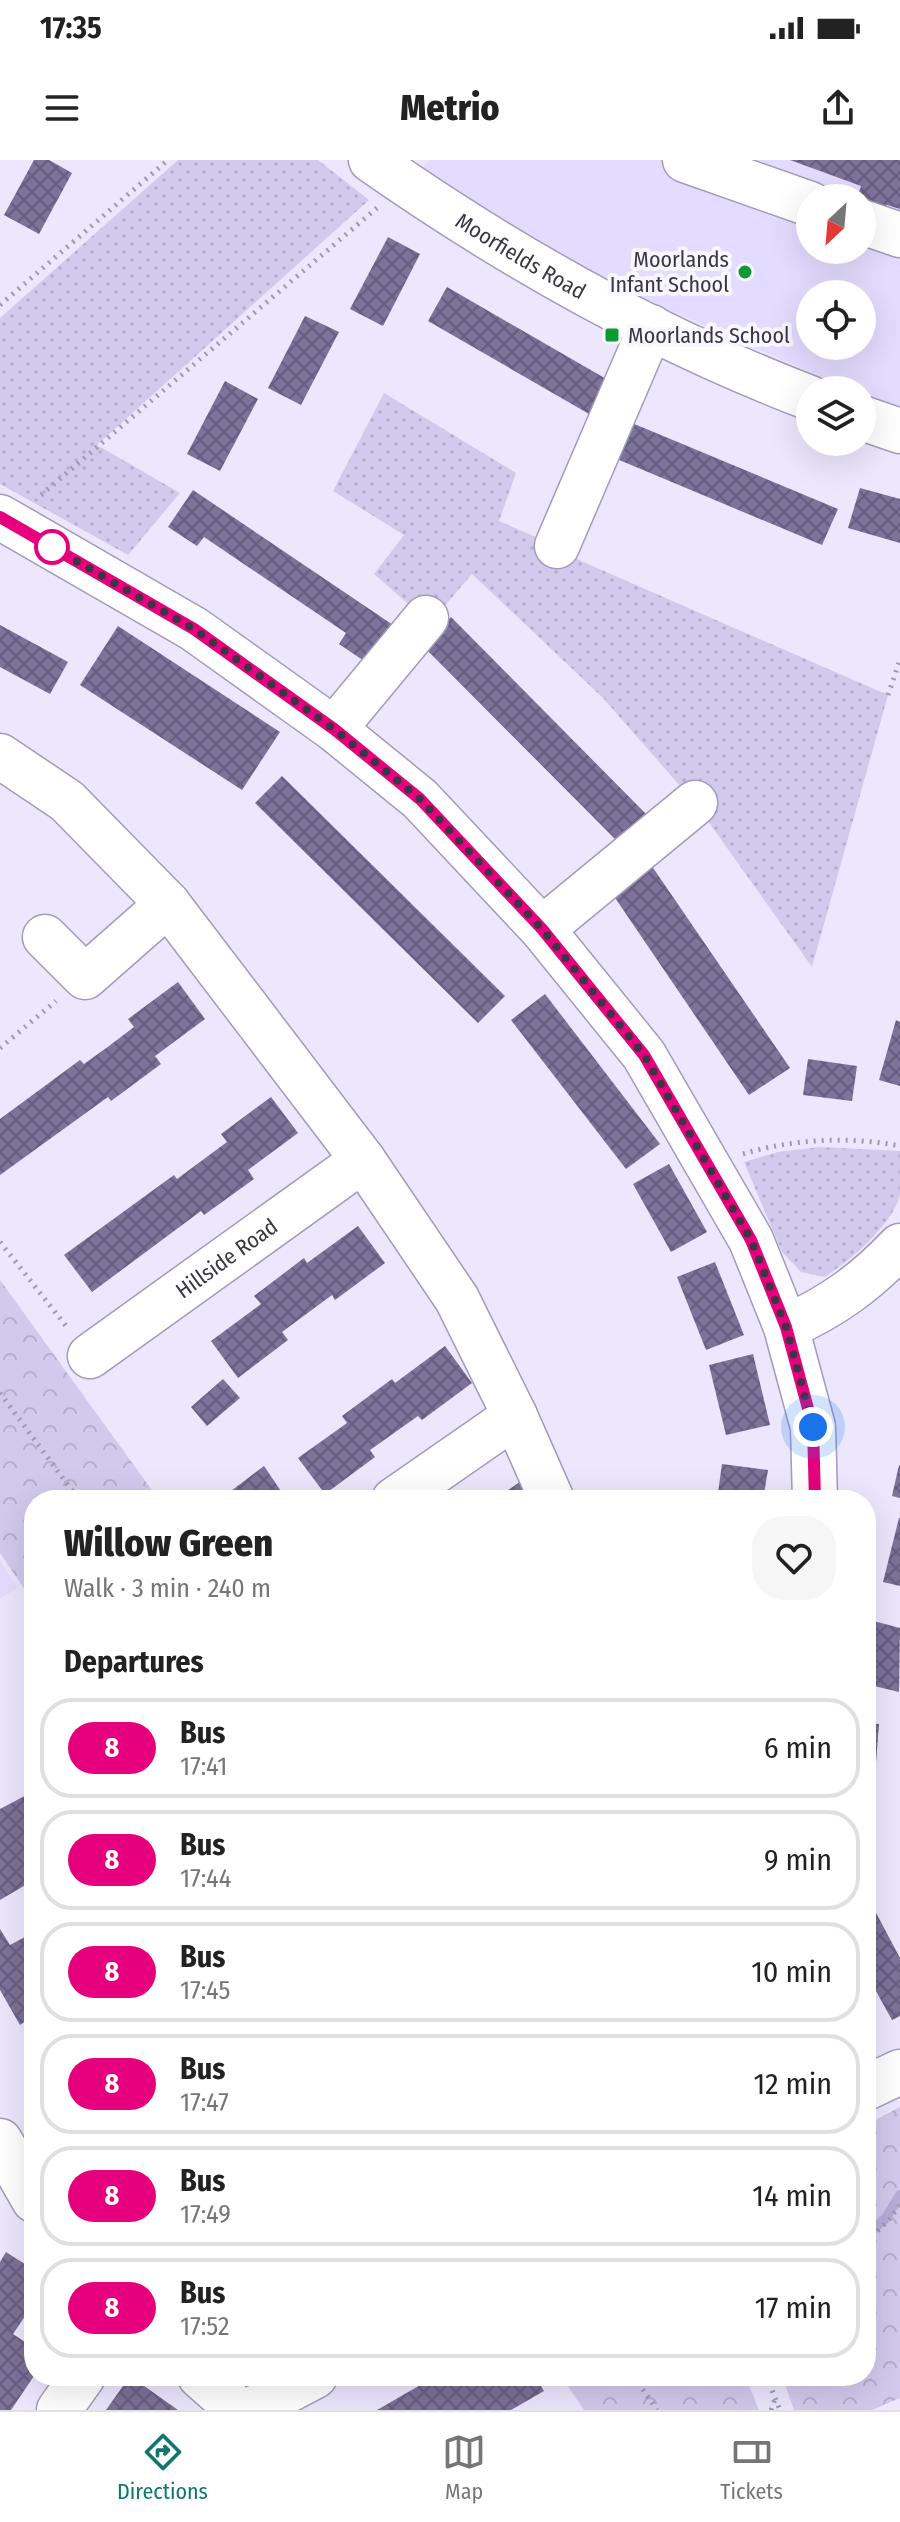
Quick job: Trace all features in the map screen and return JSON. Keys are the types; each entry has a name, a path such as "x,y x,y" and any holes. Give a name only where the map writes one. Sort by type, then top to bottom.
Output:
{"street":[{"path":"685,160 796,199"},
{"name":"Moorfields Road","path":"388,172 474,229 651,327 714,358 796,392"},
{"path":"876,227 900,235"},
{"path":"557,546 651,327"},
{"path":"876,423 900,431"},
{"path":"5,520 194,629 334,729 420,799 542,929 644,1055 751,1240 786,1327 813,1427 815,1490"},
{"path":"334,729 426,618"},
{"path":"0,756 67,801 168,904 363,1160 457,1299 548,1490"},
{"path":"542,929 695,803"},
{"path":"45,937 85,977 168,904"},
{"name":"Hillside Road","path":"90,1356 363,1160"},
{"path":"786,1327 821,1312 875,1273 900,1246"},
{"path":"408,1490 515,1416"},
{"path":"1,2147 24,2184"},
{"path":"211,2386 238,2410"},
{"path":"251,2410 296,2386"}],"path":[{"path":"0,305 168,160"},
{"path":"5,520 388,172"},
{"path":"888,695 900,660"},
{"path":"0,1048 85,977"},
{"path":"709,1164 773,1145 822,1141 880,1142 900,1146"},
{"path":"0,1242 90,1356"},
{"path":"0,1393 72,1490"},
{"path":"876,2232 900,2205"},
{"path":"641,2386 657,2410"},
{"path":"770,2386 780,2410"},
{"path":"771,2410 776,2399"}],"shaded area":[{"name":"Moorlands Infant School","path":"429,160 900,160 900,408 876,399 876,376 820,376 657,305 539,246 423,168"},
{"path":"0,1561 18,1588 0,1598"}],"green space":[{"path":"178,160 318,160 369,200 97,445 180,493 128,555 0,484 0,318"},
{"path":"384,393 516,473 499,521 557,546 581,561 888,695 812,967 695,803 603,698 472,574 430,623 374,574 404,535 333,491"},
{"path":"820,1147 900,1151 900,1195 889,1218 869,1241 824,1277 801,1272 782,1252 744,1162 778,1152"},
{"path":"0,1280 152,1490 24,1490 24,1588 0,1553"},
{"path":"900,2107 900,2398 872,2410 794,2410 786,2386 876,2386 876,2120"},
{"path":"568,2386 749,2386 759,2410 584,2410"}],"building":[{"path":"34,160 49,160 72,173 39,234 4,215"},
{"path":"790,160 900,160 900,209 887,205 883,216 876,213 876,184 856,184"},
{"path":"388,237 420,254 383,326 350,309"},
{"path":"447,287 615,384 596,418 428,321"},
{"path":"305,316 339,332 301,405 268,388"},
{"path":"225,381 258,399 220,471 187,454"},
{"path":"620,418 838,509 822,545 605,454"},
{"path":"860,488 900,499 900,543 848,528"},
{"path":"193,490 399,629 373,667 339,644 346,633 204,537 197,546 168,527"},
{"path":"451,617 652,820 624,848 423,646"},
{"path":"0,625 68,662 50,694 0,667"},
{"path":"118,626 280,732 242,790 80,685"},
{"path":"282,776 505,996 478,1023 255,803"},
{"path":"647,859 790,1068 749,1095 607,886"},
{"path":"178,982 205,1019 155,1056 161,1064 111,1101 108,1097 0,1175 0,1119 80,1060 84,1064 134,1027 128,1019"},
{"path":"545,994 660,1144 626,1169 511,1020"},
{"path":"896,1020 900,1022 900,1086 879,1080"},
{"path":"808,1059 857,1066 852,1101 803,1095"},
{"path":"271,1097 298,1133 248,1170 254,1179 204,1215 201,1211 92,1292 64,1255 174,1175 177,1179 227,1142 221,1134"},
{"path":"669,1164 707,1232 671,1252 633,1184"},
{"path":"358,1226 385,1263 335,1300 332,1295 282,1332 288,1340 238,1378 211,1341 261,1304 254,1296 304,1258 307,1263"},
{"path":"715,1262 744,1335 706,1350 677,1277"},
{"path":"445,1346 472,1383 422,1420 418,1416 370,1450 375,1457 330,1490 322,1490 298,1458 347,1423 342,1416 392,1379 395,1383"},
{"path":"753,1354 770,1425 726,1435 709,1365"},
{"path":"223,1379 240,1398 207,1426 191,1407"},
{"path":"722,1464 768,1470 765,1490 718,1490"},
{"path":"264,1466 280,1490 232,1490"},
{"path":"900,1466 900,1498 892,1496"},
{"path":"521,1481 527,1490 508,1490"},
{"path":"900,1518 900,1586 883,1582"},
{"path":"876,1622 900,1628 899,1692 876,1686"},
{"path":"876,1724 879,1724 876,1763"},
{"path":"24,1796 24,1886 0,1900 0,1809"},
{"path":"876,1913 900,1958 900,2016 892,2020 876,1991"},
{"path":"0,1929 10,1945 24,1937 24,2022 20,2025 0,1990"},
{"path":"6,2252 24,2264 24,2318 13,2334 24,2341 24,2386 27,2386 11,2410 0,2410 0,2262"},
{"path":"123,2386 144,2386 178,2410 106,2410"},
{"path":"419,2386 541,2386 544,2391 511,2410 377,2410"}],"waterway":[{"path":"876,2226 886,2218 900,2195"}],"bus line":[{"name":"8","path":"0,517 194,629 334,729 420,799 542,929 644,1055 751,1240 786,1327 813,1427 815,1490"}],"place":[{"name":"Moorlands Infant School","path":"745,272"},
{"name":"Moorlands School","path":"612,335"}],"route":[{"path":"52,547 194,629 334,729 420,799 542,929 644,1055 751,1240 786,1327 813,1427"}]}
